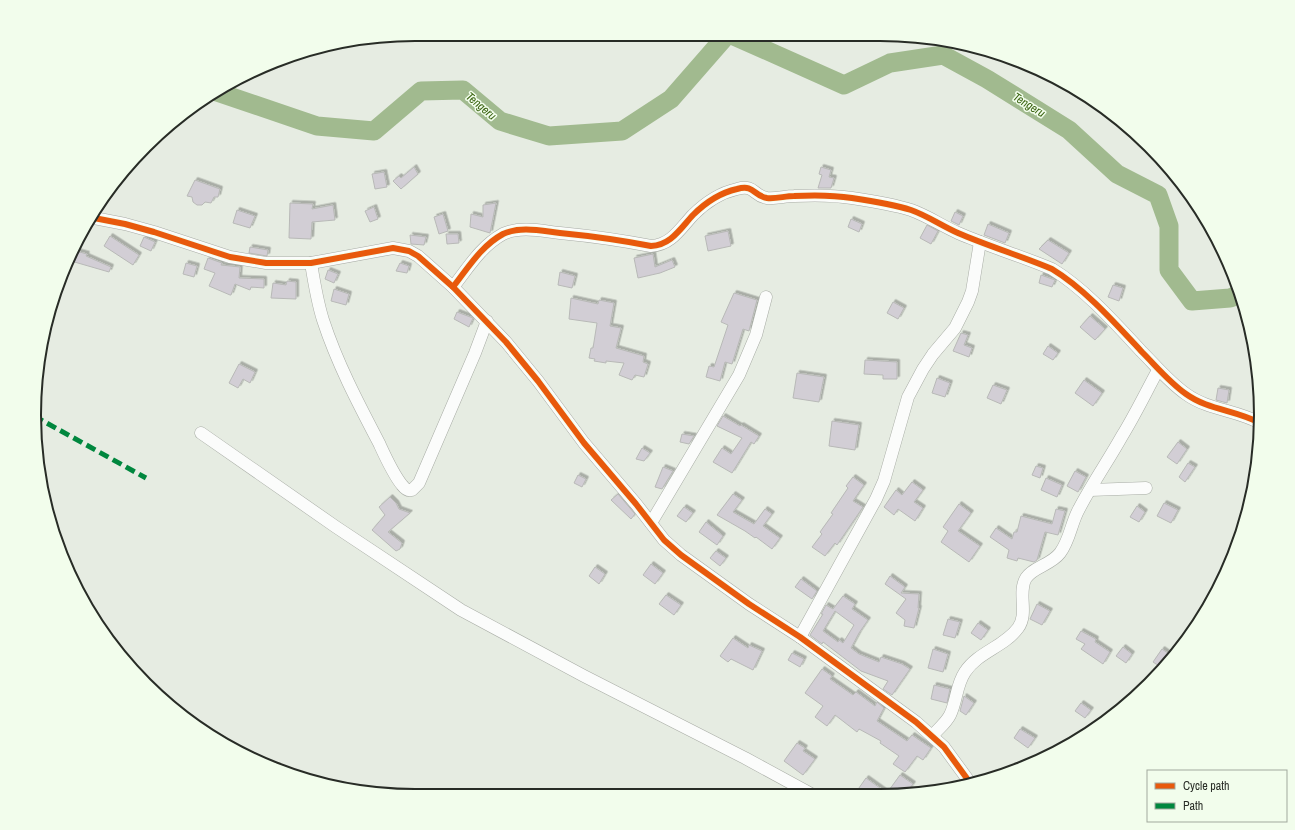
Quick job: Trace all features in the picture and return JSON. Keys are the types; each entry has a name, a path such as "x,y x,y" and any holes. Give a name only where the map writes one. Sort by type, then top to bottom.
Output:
{"street":[{"path":"453,287 480,252 492,242 511,231 534,230 595,236 650,246 658,245 674,237 693,216 711,200 721,194 743,187 749,188 766,198 794,196 850,198 912,210 957,233 1037,262 1052,269 1064,277 1096,305 1158,370 1176,386 1196,400 1214,408 1254,420"},
{"path":"97,219 154,232 230,256 272,264 311,263 334,260 381,249 393,248 402,248 418,256 453,287 487,321 538,381 584,444 636,504 664,540 681,555 749,604 800,638 895,706 932,736 954,759 967,778"},
{"path":"800,638 876,499 884,481 908,397 914,383 933,354 955,328 963,315 972,291 980,242"},
{"path":"311,263 314,288 322,319 332,347 347,380 401,485 408,490 412,490 419,483 475,353 487,321"},
{"path":"651,523 739,375 756,335 766,297"},
{"path":"932,736 950,715 964,672 978,658 1004,640 1018,627 1024,609 1023,592 1025,580 1034,570 1053,561 1065,546 1078,510 1123,435 1158,370"},
{"path":"201,433 336,527 461,610 584,676 745,758 802,789"},
{"path":"1090,490 1146,488"}],"building":[{"path":"414,167 418,174 401,189 393,181 399,176 401,178"},
{"path":"821,167 831,170 829,177 834,178 831,188 818,188 822,175 819,174"},
{"path":"384,172 387,187 375,189 372,174"},
{"path":"195,180 220,189 218,197 214,197 211,203 205,202 202,205 197,205 193,202 192,197 187,196"},
{"path":"290,203 313,204 312,209 333,205 335,220 312,222 311,239 289,238"},
{"path":"496,203 490,233 470,227 471,214 483,217 483,205"},
{"path":"374,207 378,219 370,222 365,211"},
{"path":"237,210 255,216 250,228 233,223"},
{"path":"955,212 963,216 959,225 951,221"},
{"path":"443,214 448,231 439,234 434,217"},
{"path":"851,219 862,224 859,232 848,227"},
{"path":"988,224 1009,233 1005,243 984,235"},
{"path":"927,225 938,231 931,244 920,238"},
{"path":"728,231 731,246 708,251 705,236"},
{"path":"446,234 458,234 459,243 447,244"},
{"path":"410,235 426,237 424,245 411,244"},
{"path":"110,236 139,255 133,265 104,246"},
{"path":"144,237 155,242 151,251 140,246"},
{"path":"1048,240 1069,253 1062,264 1039,249"},
{"path":"250,247 268,250 267,256 249,253"},
{"path":"79,252 87,254 86,256 111,267 109,272 74,262"},
{"path":"653,254 655,267 672,260 675,267 660,273 638,278 634,258"},
{"path":"208,258 222,263 221,265 240,267 239,278 264,279 264,288 251,287 250,290 235,284 230,295 209,286 215,273 204,269"},
{"path":"186,263 197,266 194,277 183,274"},
{"path":"400,263 409,266 407,273 396,271"},
{"path":"328,270 338,274 334,283 325,279"},
{"path":"560,272 575,276 572,288 558,285"},
{"path":"1041,275 1055,280 1052,287 1039,283"},
{"path":"287,281 296,282 296,299 271,298 273,283 286,285"},
{"path":"1113,285 1123,288 1119,301 1108,297"},
{"path":"334,289 349,294 346,305 331,301"},
{"path":"734,293 757,300 749,331 743,329 732,364 725,362 720,381 706,377 709,366 714,367 728,325 721,322"},
{"path":"571,298 598,304 599,300 614,303 610,326 621,328 616,348 644,356 643,362 648,364 644,377 635,375 632,380 619,375 624,363 606,361 606,363 594,361 595,359 589,358 591,348 593,348 597,323 569,319"},
{"path":"893,302 904,308 898,319 887,313"},
{"path":"457,312 473,318 469,327 454,319"},
{"path":"1090,316 1105,329 1095,340 1080,327"},
{"path":"961,333 968,335 964,345 972,348 969,357 953,351"},
{"path":"1048,346 1058,353 1053,360 1043,354"},
{"path":"865,360 897,362 897,379 883,379 883,375 864,374"},
{"path":"239,364 255,372 250,383 243,379 238,388 229,383"},
{"path":"797,373 824,377 819,402 793,398"},
{"path":"937,378 950,383 945,397 932,393"},
{"path":"1084,380 1102,393 1093,406 1075,393"},
{"path":"993,385 1007,390 1001,404 987,398"},
{"path":"1218,388 1229,390 1227,403 1216,400"},
{"path":"723,416 759,436 754,444 751,442 732,473 713,462 722,448 731,454 742,438 717,426"},
{"path":"832,421 859,425 855,450 829,446"},
{"path":"682,434 694,436 689,444 680,442"},
{"path":"1178,442 1187,449 1177,464 1167,457"},
{"path":"642,448 650,453 644,461 636,459"},
{"path":"1188,463 1195,467 1185,482 1179,477"},
{"path":"1036,466 1043,468 1040,478 1032,475"},
{"path":"663,467 673,471 662,489 655,487"},
{"path":"1075,471 1086,477 1078,492 1067,486"},
{"path":"578,475 586,479 582,487 574,483"},
{"path":"853,477 864,485 853,501 863,507 837,545 835,543 825,556 812,547 822,534 820,532 833,514 831,513 848,488 846,486"},
{"path":"1046,478 1062,485 1057,497 1041,490"},
{"path":"912,482 923,490 914,502 923,508 915,521 898,509 894,515 884,507 896,490 902,495"},
{"path":"618,494 635,514 631,519 611,500"},
{"path":"733,494 742,500 733,512 754,524 765,509 772,514 763,526 780,538 772,549 756,537 755,538 717,515"},
{"path":"390,497 399,509 410,513 388,532 402,543 400,549 396,551 372,530 385,515 379,507"},
{"path":"1164,503 1178,510 1171,523 1157,516"},
{"path":"959,504 971,513 958,531 980,546 969,562 941,542 948,531 943,527"},
{"path":"1137,506 1145,512 1139,522 1130,517"},
{"path":"684,507 693,513 686,522 677,516"},
{"path":"1056,509 1065,511 1058,535 1045,532 1037,560 1034,562 1018,558 1017,561 1007,558 1009,550 990,537 996,528 1012,539 1014,532 1017,532 1021,516 1052,524"},
{"path":"706,522 723,536 717,545 699,532"},
{"path":"716,551 726,558 720,566 710,558"},
{"path":"651,564 663,573 655,584 643,575"},
{"path":"595,567 605,574 599,584 589,576"},
{"path":"890,576 905,587 901,593 919,594 919,608 914,628 904,626 905,620 896,613 906,599 885,584"},
{"path":"801,579 817,591 812,599 795,587"},
{"path":"666,595 681,605 674,615 659,604"},
{"path":"843,596 855,604 852,609 868,620 851,648 859,654 879,662 881,657 902,664 910,669 892,695 883,689 888,681 861,671 823,642 822,644 810,635 823,614 821,614 826,605 833,609","holes":["835,611 854,625 843,643 839,640 838,642 823,631"]},
{"path":"1037,604 1050,611 1042,625 1030,619"},
{"path":"948,619 960,622 955,638 943,635"},
{"path":"978,623 988,630 981,640 971,633"},
{"path":"1081,631 1096,639 1095,642 1110,652 1103,664 1081,649 1085,644 1076,639"},
{"path":"733,638 748,648 749,645 762,651 753,670 731,659 728,662 720,656"},
{"path":"1123,647 1132,654 1126,663 1116,656"},
{"path":"933,649 948,654 943,672 928,668"},
{"path":"1162,649 1168,653 1158,665 1153,662"},
{"path":"792,653 804,659 800,667 788,660"},
{"path":"822,669 832,676 830,679 853,695 856,692 875,706 877,702 884,708 877,721 907,741 912,735 931,748 923,760 917,756 905,772 893,764 899,756 880,743 881,741 859,729 857,732 835,715 827,726 815,717 823,706 805,693"},
{"path":"934,685 950,689 947,703 931,699"},
{"path":"964,696 974,703 966,715 960,711"},
{"path":"1081,703 1091,710 1085,718 1075,711"},
{"path":"1020,729 1035,738 1028,748 1014,738"},
{"path":"797,743 805,748 803,751 815,759 803,775 784,761"},
{"path":"900,775 913,784 910,787 890,789"},
{"path":"866,778 881,789 858,789"}],"waterway":[{"name":"Tengeru","path":"223,94 317,126 374,131 421,91 463,90 500,121 549,136 622,131 671,99 722,41"},
{"name":"Tengeru","path":"745,41 844,85 890,63 943,55 987,79 1069,130 1117,174 1158,195 1169,226 1169,270 1192,301 1234,296"}],"marked path":[{"path":"41,420 146,478"}],"cycle path":[{"path":"453,287 481,251 503,234 517,230 539,230 606,238 651,246 664,243 670,239 698,210 708,202 724,193 737,189 751,189 762,197 767,198 808,195 845,197 897,206 911,210 958,233 1052,269 1088,296 1163,374 1186,394 1213,407 1254,420"},
{"path":"97,219 154,232 230,257 266,263 311,263 393,248 409,251 418,256 453,287 506,342 538,381 584,443 636,504 664,540 681,555 749,604 800,637 916,722 944,747 967,779"}]}
